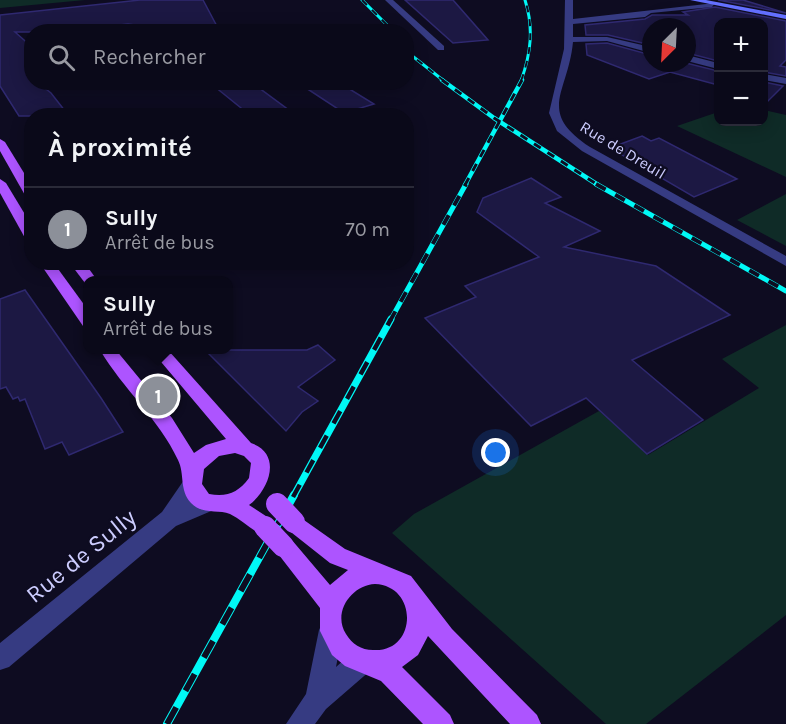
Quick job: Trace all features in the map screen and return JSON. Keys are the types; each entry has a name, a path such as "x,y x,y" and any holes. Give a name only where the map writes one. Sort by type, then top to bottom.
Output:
{"main road":[{"path":"694,0 786,17"},
{"path":"0,142 24,183"},
{"path":"0,183 24,224"},
{"path":"51,270 83,316"},
{"path":"111,354 186,454 192,479 201,499 209,503 230,503 250,493 261,477"},
{"path":"163,354 244,447 259,459 261,477 277,504 294,522 338,556 404,583 418,605 450,645 528,724"},
{"path":"192,479 201,458 215,449 235,445 244,447"},
{"path":"230,503 265,527 332,605"},
{"path":"380,573 351,580 339,591 332,605 331,630 346,653 390,672 441,724"},
{"path":"368,662 388,661 410,647 417,636 418,605"}],"street":[{"path":"388,0 441,48"},
{"name":"Rue de Dreuil","path":"569,0 567,57 554,108 556,121 566,135 717,225 786,262"},
{"path":"570,22 645,15 649,11 712,5"},
{"path":"569,40 607,39 642,48"},
{"path":"696,60 714,65"},
{"path":"768,78 786,81"},
{"name":"Rue de Sully","path":"169,519 192,479"},
{"name":"Rue de Sully","path":"0,658 169,519 209,503"},
{"path":"317,700 331,630"},
{"path":"299,724 317,700 368,662"}],"green space":[{"path":"0,0 85,0 0,8"},
{"path":"768,111 786,115 786,177 677,126 714,113 714,126 768,126"},
{"path":"786,194 786,246 737,220"},
{"path":"786,325 786,615 646,724 606,724 392,533 414,514 599,411 648,455 759,388 722,359"}],"building":[{"path":"140,0 203,0 216,24 24,24 24,32 15,32 24,40 24,90 47,90 63,108 24,108 24,116 19,116 0,86 0,15"},
{"path":"405,0 453,0 488,40 453,43"},
{"path":"718,0 743,0 786,13"},
{"path":"715,7 786,21 786,60 780,66 786,67 786,76 768,73 768,18 714,18 714,60 696,55 696,18 647,18 652,15 688,15 683,12"},
{"path":"642,19 642,43 608,35 586,35 585,25"},
{"path":"607,43 642,53 642,72 670,72 649,79 587,55 586,44"},
{"path":"696,66 714,70 714,84 670,72 696,72"},
{"path":"768,83 783,86 768,101"},
{"path":"219,90 262,90 286,108 241,108"},
{"path":"309,90 351,90 374,104 361,108 336,108"},
{"path":"642,136 651,141 659,138 737,179 694,197 610,148"},
{"path":"531,178 561,197 545,203 600,231 564,247 656,266 730,315 632,360 703,420 647,454 586,398 531,426 425,318 476,297 465,286 539,257 477,212 483,198"},
{"path":"25,290 123,432 69,455 62,442 45,449 25,399 20,401 18,397 13,399 6,387 0,389 0,299"},
{"path":"318,345 335,360 298,387 318,401 302,412 286,431 209,354 233,354 233,350 307,350"}],"railway":[{"path":"362,0 386,24"},
{"path":"521,81 530,40 530,21 525,0"},
{"path":"414,57 444,81"},
{"path":"442,80 499,122"},
{"path":"499,122 522,80"},
{"path":"465,185 499,122"},
{"path":"499,122 598,185"},
{"path":"390,321 466,184"},
{"path":"596,184 786,291"},
{"path":"293,497 391,319"},
{"path":"167,724 294,495"}],"place":[{"name":"Sully","path":"158,396"}]}
